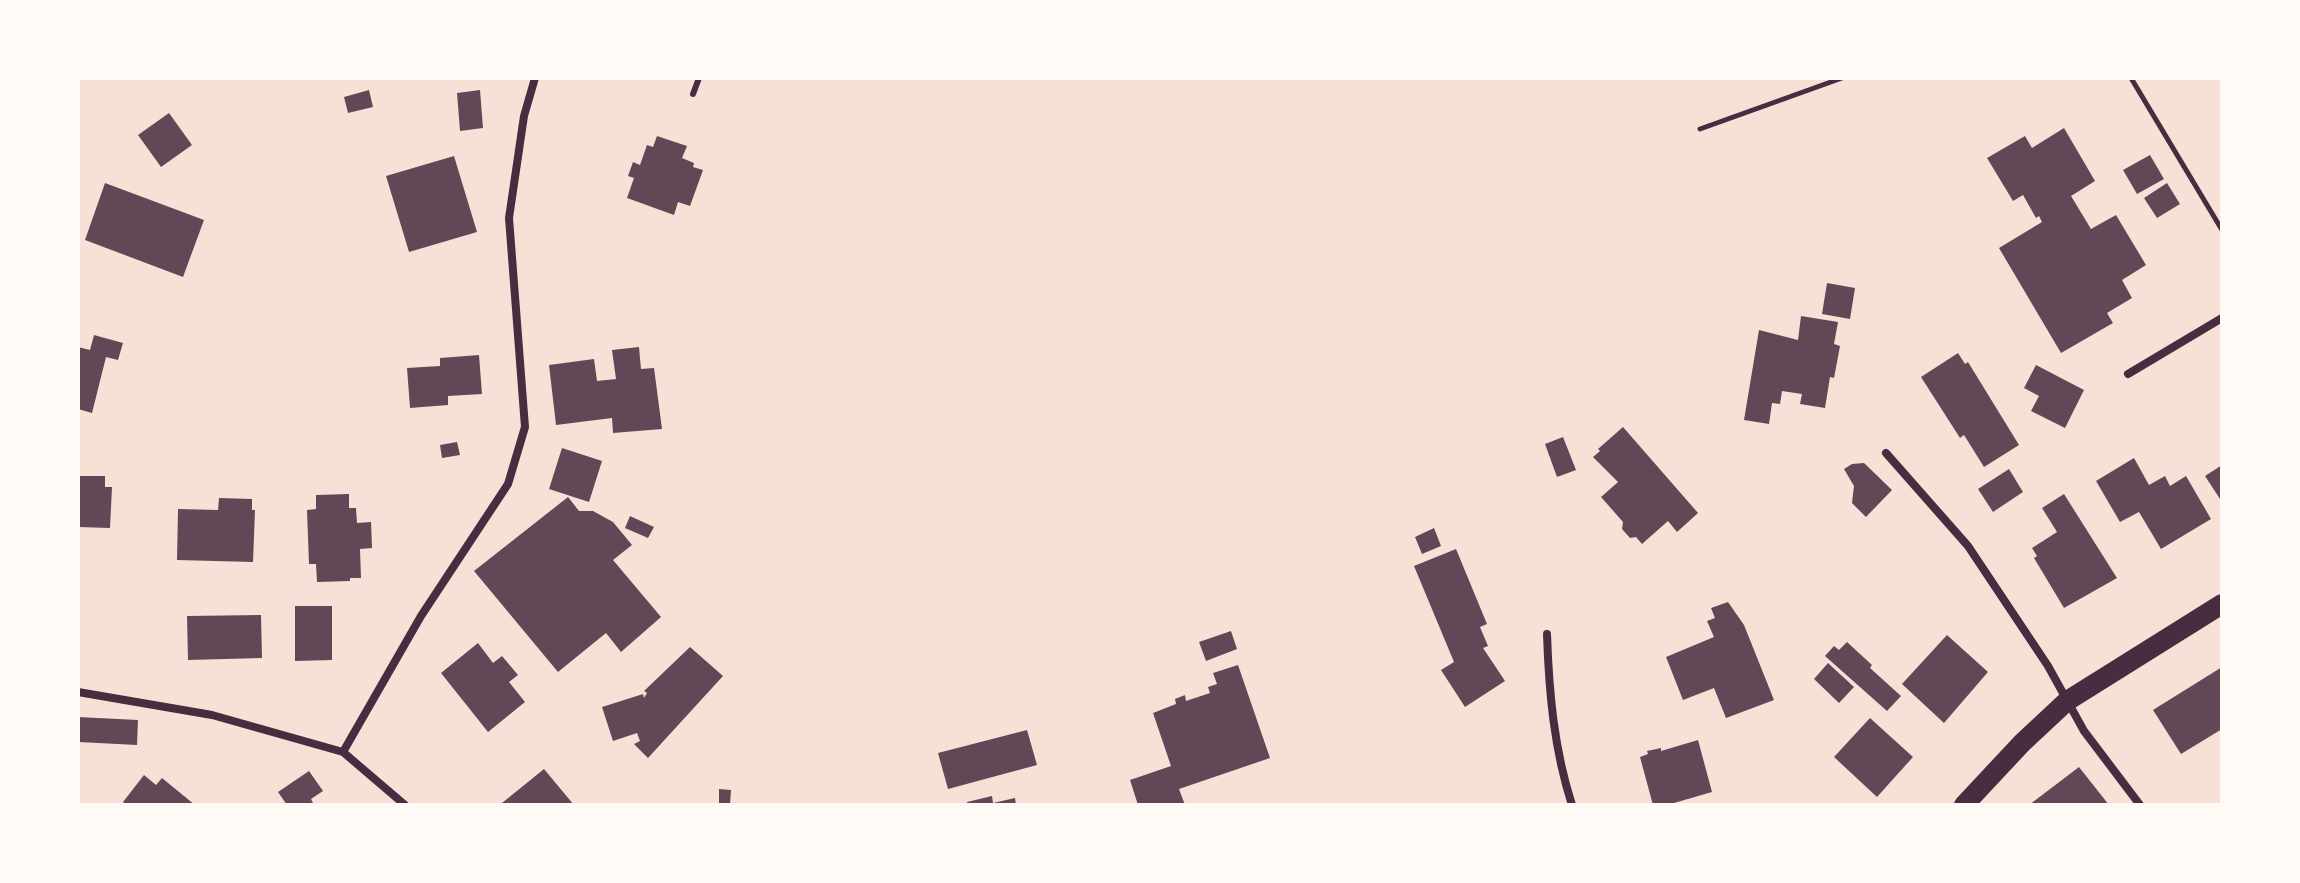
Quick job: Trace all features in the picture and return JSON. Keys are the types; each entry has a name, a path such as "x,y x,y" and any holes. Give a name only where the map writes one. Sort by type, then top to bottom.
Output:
{"main road":[{"path":"1964,805 2022,743 2067,701 2222,604"}],"street":[{"path":"343,752 421,616 508,484 525,427 509,218 524,116 535,78"},
{"path":"2128,374 2222,318"},
{"path":"1886,453 1968,546 2048,666 2084,731 2140,805"},
{"path":"1547,634 1549,698 1559,766 1572,805"},
{"path":"78,692 212,715 343,752 405,805"}],"lane":[{"path":"693,94 699,78"}],"path":[{"path":"1700,129 1842,78"},
{"path":"2131,78 2222,230"}],"building":[{"path":"369,90 373,107 348,113 344,97"},
{"path":"480,90 483,128 460,131 457,93"},
{"path":"169,113 192,145 161,167 138,135"},
{"path":"2064,128 2095,181 2071,196 2091,229 2116,215 2146,265 2122,280 2132,298 2107,313 2113,323 2061,353 1999,248 2042,222 2039,216 2036,218 2023,195 2013,201 1987,158 2025,136 2032,148"},
{"path":"657,136 687,146 682,158 703,170 690,206 678,202 674,215 627,198 634,178 628,176 633,162 640,165 647,145 653,147"},
{"path":"2150,155 2164,179 2137,194 2123,170"},
{"path":"454,156 477,232 409,252 386,176"},
{"path":"105,183 204,220 183,277 85,240"},
{"path":"2167,183 2180,204 2157,218 2144,198"},
{"path":"1827,283 1855,288 1850,319 1822,314"},
{"path":"1801,316 1838,322 1834,344 1840,346 1834,378 1830,377 1825,408 1800,404 1802,394 1782,391 1780,404 1772,403 1769,424 1744,420 1759,330 1798,340"},
{"path":"94,335 123,343 118,360 106,357 92,413 78,409 78,347 90,350"},
{"path":"639,347 641,369 654,368 662,429 613,433 612,418 556,425 549,365 594,359 597,381 616,379 612,350"},
{"path":"1958,353 1965,364 1968,362 2019,445 1984,467 1964,435 1960,438 1921,377"},
{"path":"479,355 482,394 448,396 448,405 410,408 407,368 440,366 440,358"},
{"path":"2036,365 2084,390 2065,428 2031,411 2039,396 2024,388"},
{"path":"1623,427 1698,513 1677,532 1668,521 1642,544 1622,529 1623,522 1601,497 1618,482 1593,457"},
{"path":"1563,437 1576,470 1557,477 1545,444"},
{"path":"457,442 460,455 442,458 440,445"},
{"path":"562,448 602,461 589,502 549,489"},
{"path":"2134,458 2149,485 2165,476 2170,486 2186,476 2211,519 2161,549 2139,512 2120,522 2096,481"},
{"path":"1864,463 1892,490 1866,517 1852,503 1854,486 1844,469 1852,464"},
{"path":"2222,465 2222,502 2205,476"},
{"path":"2009,469 2023,492 1993,512 1978,489"},
{"path":"78,476 105,476 105,487 112,487 110,528 78,527"},
{"path":"349,494 349,508 356,508 357,523 371,522 372,548 360,549 361,578 317,582 316,564 309,564 307,510 316,509 316,495"},
{"path":"2064,494 2117,578 2064,608 2034,558 2037,556 2032,548 2057,532 2042,508"},
{"path":"568,497 579,511 593,511 613,522 632,545 613,560 661,617 621,652 606,633 558,672 474,571"},
{"path":"219,498 252,499 252,510 255,510 253,562 177,560 178,509 218,510"},
{"path":"630,516 654,527 648,538 625,528"},
{"path":"1434,528 1441,546 1422,554 1415,537"},
{"path":"1456,549 1487,624 1480,627 1488,646 1483,648 1505,681 1465,707 1441,670 1454,662 1414,566"},
{"path":"1728,602 1744,625 1774,700 1726,718 1714,688 1683,700 1666,657 1714,637 1707,621 1715,618 1711,608"},
{"path":"295,606 332,606 332,660 295,661"},
{"path":"261,615 262,658 188,660 187,616"},
{"path":"1231,631 1237,649 1206,661 1199,642"},
{"path":"1947,635 1988,672 1944,723 1902,684"},
{"path":"1847,642 1901,696 1887,711 1825,656 1834,646 1839,650"},
{"path":"478,643 493,663 502,656 518,675 509,682 525,702 488,732 441,673"},
{"path":"690,647 723,676 648,758 634,744 640,741 637,733 613,741 602,707 643,694 644,698 647,693 644,691"},
{"path":"1828,663 1854,687 1839,703 1814,679"},
{"path":"1238,665 1270,758 1179,789 1185,805 1138,805 1130,780 1171,766 1153,713 1176,704 1175,699 1185,695 1186,701 1210,693 1208,687 1217,684 1213,673"},
{"path":"2222,667 2222,729 2181,754 2153,710"},
{"path":"78,717 138,720 137,745 78,742"},
{"path":"1870,718 1913,757 1877,797 1834,757"},
{"path":"1027,730 1037,765 948,789 938,753"},
{"path":"1698,740 1712,792 1667,805 1653,805 1640,757 1648,754 1647,751 1661,748 1661,751"},
{"path":"2079,767 2109,805 2029,805"},
{"path":"544,769 574,805 503,805 502,803"},
{"path":"309,771 323,791 311,799 314,805 287,805 278,792"},
{"path":"144,775 156,785 162,778 195,805 127,805 123,802"},
{"path":"719,789 731,790 730,805 719,805"},
{"path":"992,796 993,803 1015,798 1016,805 968,805 967,802"}]}
